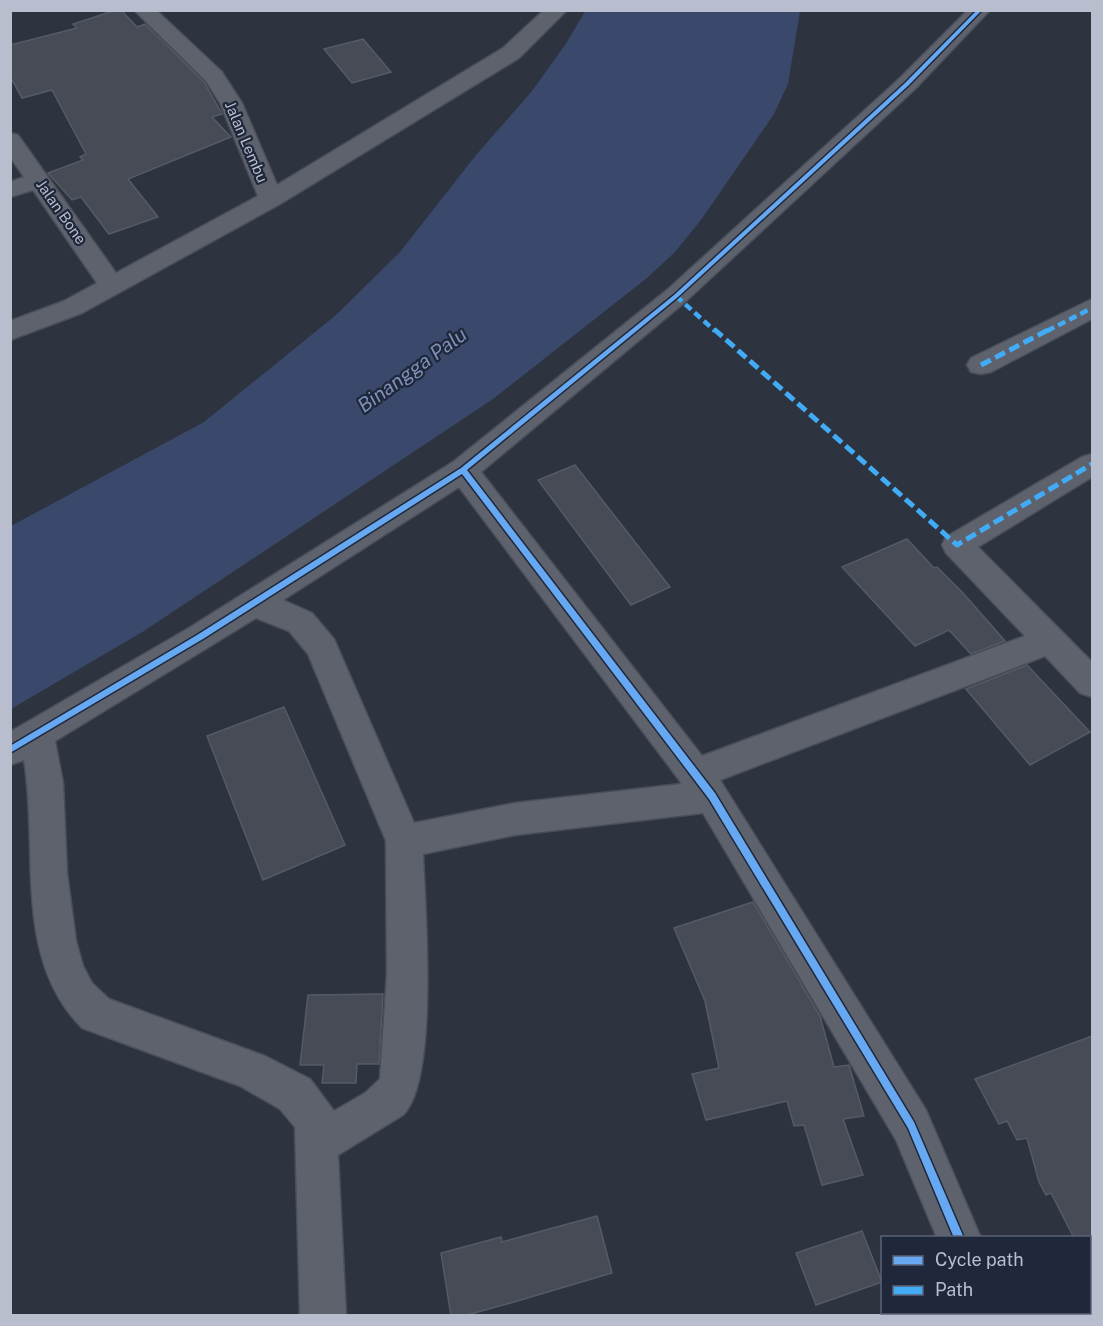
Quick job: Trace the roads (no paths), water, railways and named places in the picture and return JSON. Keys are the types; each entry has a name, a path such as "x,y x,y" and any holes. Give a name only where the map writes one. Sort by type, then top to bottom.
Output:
{"street":[{"name":"Jalan Lembu","path":"144,10 214,77 231,103 271,199"},
{"path":"10,331 73,307 111,284 271,199 512,53 557,10"},
{"path":"323,1316 316,1119 295,1094 251,1070 96,1014 77,997 62,968 52,904 45,832 45,783 24,741 252,604 463,470 676,296 907,84 980,10"},
{"name":"Jalan Bone","path":"10,140 111,284"},
{"path":"10,190 39,179"},
{"path":"981,365 1092,308"},
{"path":"1092,464 957,545 1092,683"},
{"path":"463,470 703,785 911,1125 958,1236"},
{"path":"252,604 282,613 309,627 322,648 404,842 405,1031 402,1079 395,1094 317,1144"},
{"path":"404,842 514,819 703,785 1050,640"}],"water":[{"name":"Binangga Palu","path":"586,10 800,11 788,84 774,114 701,220 675,252 647,278 493,399 144,631 11,709 11,526 204,422 336,315 400,252 476,155 532,91 565,45"}]}
